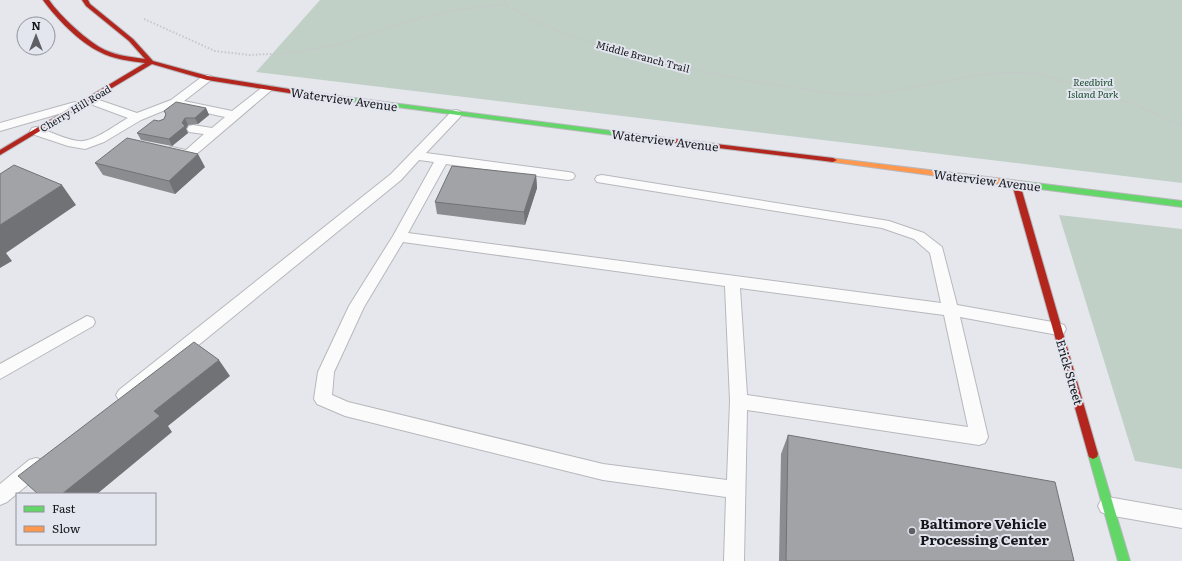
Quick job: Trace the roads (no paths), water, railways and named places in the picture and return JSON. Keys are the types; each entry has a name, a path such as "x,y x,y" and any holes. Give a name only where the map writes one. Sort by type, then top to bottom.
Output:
{"main road":[{"name":"Waterview Avenue","path":"46,0 56,14 80,35 102,51 123,58 151,62 207,78 456,114 1182,204"},
{"path":"85,0 88,5 131,40 151,62"},
{"name":"Cherry Hill Road","path":"0,153 151,62"},
{"name":"Erick Street","path":"1016,184 1124,561"}],"lane":[{"path":"36,131 80,145 90,143 105,137 137,117 175,102 207,78"},
{"path":"158,149 189,154 268,88"},
{"path":"175,102 234,115"},
{"path":"0,127 83,103 112,107 137,117 156,121"},
{"path":"111,406 396,177 456,114"},
{"path":"193,128 214,132"},
{"path":"105,137 120,140"},
{"path":"417,156 568,176"},
{"path":"442,159 399,237 357,306 326,372 324,399 345,409 603,472 736,490"},
{"path":"602,179 884,224 919,236 938,251 979,437 739,401"},
{"path":"399,237 952,310 1058,329"},
{"path":"732,281 739,401 734,561"},
{"path":"0,372 87,322"},
{"path":"0,496 50,456"},
{"path":"1108,506 1182,519"}],"place":[{"name":"Baltimore Vehicle Processing Center","path":"912,531"}],"park label":[{"name":"Reedbird Island Park","path":"1093,86"}]}
